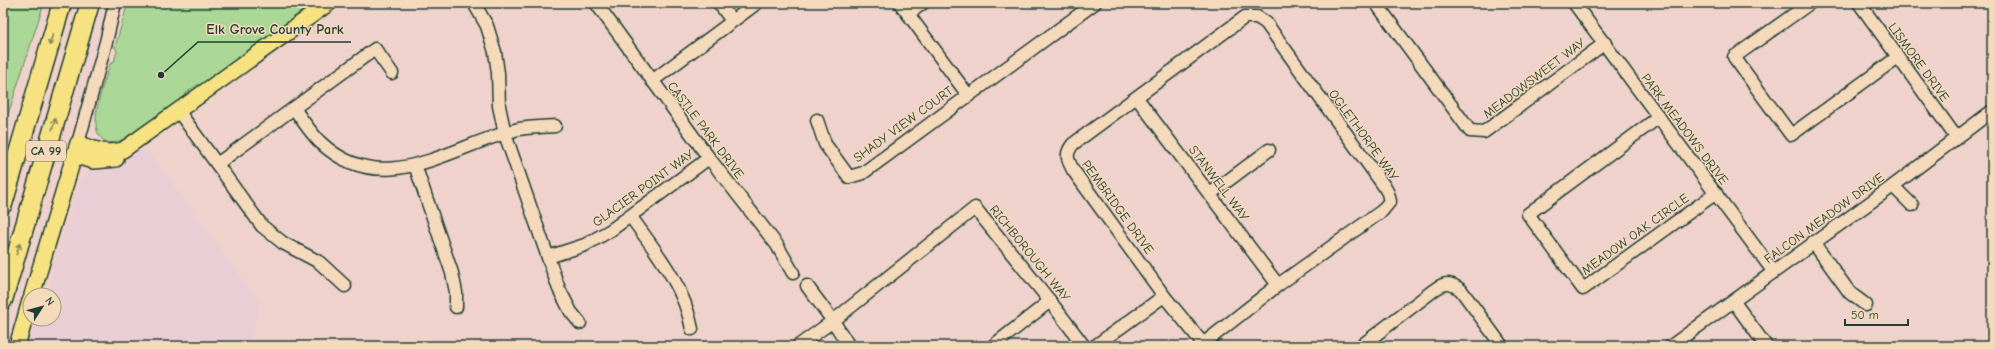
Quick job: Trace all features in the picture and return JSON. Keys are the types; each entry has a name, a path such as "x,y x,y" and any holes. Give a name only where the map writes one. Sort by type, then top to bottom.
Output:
{"highway":[{"name":"CA 99","path":"3,204 62,3"},
{"name":"CA 99","path":"3,300 90,3"}],"main road":[{"path":"34,287 76,150 95,150 114,153 131,145 330,3"},
{"path":"17,346 22,327"}],"street":[{"path":"76,150 106,42 115,3"},
{"path":"474,3 487,26 495,52 498,73 499,106 505,134 562,297 580,323"},
{"name":"CASTLE PARK DRIVE","path":"596,3 709,158 777,245 793,273"},
{"path":"719,3 732,21"},
{"path":"652,81 757,3"},
{"path":"900,3 968,95 1095,3"},
{"path":"908,14 923,3"},
{"name":"MEADOWSWEET WAY","path":"1376,3 1470,132 1484,132 1604,43"},
{"name":"PARK MEADOWS DRIVE","path":"1574,3 1773,271"},
{"path":"1810,3 1734,57 1792,135 1898,57"},
{"name":"LISMORE DRIVE","path":"1859,3 1956,137"},
{"name":"OGLETHORPE WAY","path":"1137,98 1245,17 1257,17 1266,23 1388,193 1390,201 1382,211 1278,285 1204,345"},
{"path":"217,164 375,49 392,73"},
{"name":"SHADY VIEW COURT","path":"817,120 825,144 849,177 863,173 968,95"},
{"name":"STANWELL WAY","path":"1137,98 1278,285"},
{"name":"PEMBRIDGE DRIVE","path":"1137,98 1073,144 1067,153 1067,160 1164,296 1204,345"},
{"path":"294,108 320,142 345,160 364,167 385,170 415,166 519,130 555,126"},
{"name":"FALCON MEADOW DRIVE","path":"1671,346 1734,302 1813,242 1893,186 1992,111"},
{"path":"178,112 268,232 283,243 319,262 346,286"},
{"name":"MEADOW OAK CIRCLE","path":"1659,117 1528,214 1583,289 1716,193"},
{"path":"1210,194 1269,150"},
{"name":"GLACIER POINT WAY","path":"548,257 585,245 607,233 631,217 709,158"},
{"path":"415,166 455,282 456,307"},
{"path":"1893,186 1912,205"},
{"name":"RICHBOROUGH WAY","path":"833,321 975,208 1050,301 1084,346"},
{"path":"631,217 676,282 685,301 692,329"},
{"path":"1813,242 1850,293 1866,306"},
{"path":"1364,345 1442,284 1447,283 1452,284 1461,290 1502,346"},
{"path":"807,286 833,321 849,346"},
{"path":"1095,346 1164,296"},
{"path":"993,346 1050,301"},
{"path":"1734,302 1766,346"},
{"path":"798,346 833,321"}],"shaded area":[{"path":"140,149 147,150 260,303 249,346 28,346 33,327 62,327 62,287 50,287 52,283 50,279 81,179 90,171 116,166"}],"green space":[{"path":"6,3 44,3 3,130 3,8"},
{"path":"128,3 313,3 201,85 197,85 186,93 184,97 125,138 117,142 110,143 105,141 99,135 96,127 96,117 101,93 110,64 114,62 117,51 115,47"}],"place":[{"name":"Elk Grove County Park","path":"161,75"}]}
